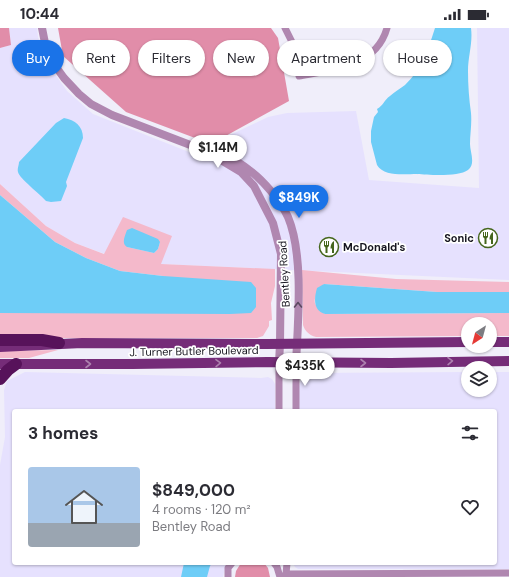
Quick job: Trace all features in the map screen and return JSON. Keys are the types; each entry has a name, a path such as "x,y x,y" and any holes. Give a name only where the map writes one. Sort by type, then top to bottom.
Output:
{"highway":[{"path":"0,340 42,340 59,343"},
{"path":"0,379 16,364"}],"main road":[{"name":"J. Turner Butler Boulevard","path":"0,347 42,346 59,343 297,344 461,342"},
{"path":"497,342 509,342"},
{"name":"J. Turner Butler Boulevard","path":"0,364 279,362 392,363 509,361"}],"street":[{"name":"Bentley Road","path":"42,28 45,43 56,67 79,94 91,104 112,115 206,151 241,172 254,186 273,223 281,254 279,362"},
{"path":"285,28 292,42 299,76 339,69 361,61 378,47 387,28"},
{"name":"Bentley Road","path":"206,151 218,152 225,155 241,163 255,174 272,194 287,216 296,251 298,277 296,363"},
{"path":"279,362 279,409"},
{"path":"296,363 296,409"},
{"path":"227,576 228,568 230,565"},
{"path":"276,565 284,576"},
{"path":"284,576 287,565"},
{"path":"284,576 509,573"}],"shaded area":[{"path":"0,28 9,28 11,45 0,48"},
{"path":"9,28 37,28 39,40 12,40 12,76 56,76 67,91 93,114 204,158 211,144 268,117 287,113 356,111 369,180 479,188 477,28 509,28 509,280 161,264 105,254 75,243 46,226 0,184 0,48 11,45"},
{"path":"58,28 271,28 278,40 277,40 277,76 285,76 289,101 211,144 126,112 86,76 130,76 130,40 72,40 72,64 64,57 64,40 60,40"},
{"path":"0,184 46,226 75,243 104,254 123,217 172,236 161,264 275,269 275,286 271,303 272,320 269,321 269,326 263,336 257,338 0,338 0,313 251,313 163,276 120,271 86,258 55,242 0,195","holes":["160,242 158,249 154,253 127,247"]},
{"path":"302,270 396,279 509,282 509,292 437,292 324,284 316,297 315,303 325,314 509,313 509,336 497,336 497,317 461,317 461,336 316,337 311,335 303,325"},
{"path":"58,350 29,358 0,358 0,351"},
{"path":"25,372 268,377 272,379 275,384 275,409 12,409 12,565 226,565 223,577 0,577 0,465 5,437 4,390 7,381"},
{"path":"461,372 461,397 497,397 497,372 509,372 509,569 298,569 295,567 294,565 497,565 497,409 298,409 299,387 304,373"},
{"path":"240,565 266,565 268,568 270,577 235,577 236,571"}],"water":[{"path":"435,28 471,28 468,71 472,165 464,172 451,175 390,173 380,169 377,165 371,142 371,131 374,117 378,112 377,109 413,76 452,76 452,40 431,40"},
{"path":"64,118 72,120 78,124 82,130 83,138 66,182 67,186 61,201 51,202 46,201 19,175 18,168 19,162 56,123"},
{"path":"0,195 55,242 86,258 120,271 163,276 251,282 256,288 256,307 251,313 230,314 0,313"},
{"path":"132,228 158,239 160,242 158,249 154,253 127,247 124,244 125,237 127,230"},
{"path":"324,284 437,292 509,292 509,313 325,314 318,310 315,304 317,288"},
{"path":"184,565 211,565 207,577 181,577"}],"place":[{"name":"Sonic","path":"488,238"},
{"name":"McDonald's","path":"329,247"}]}
